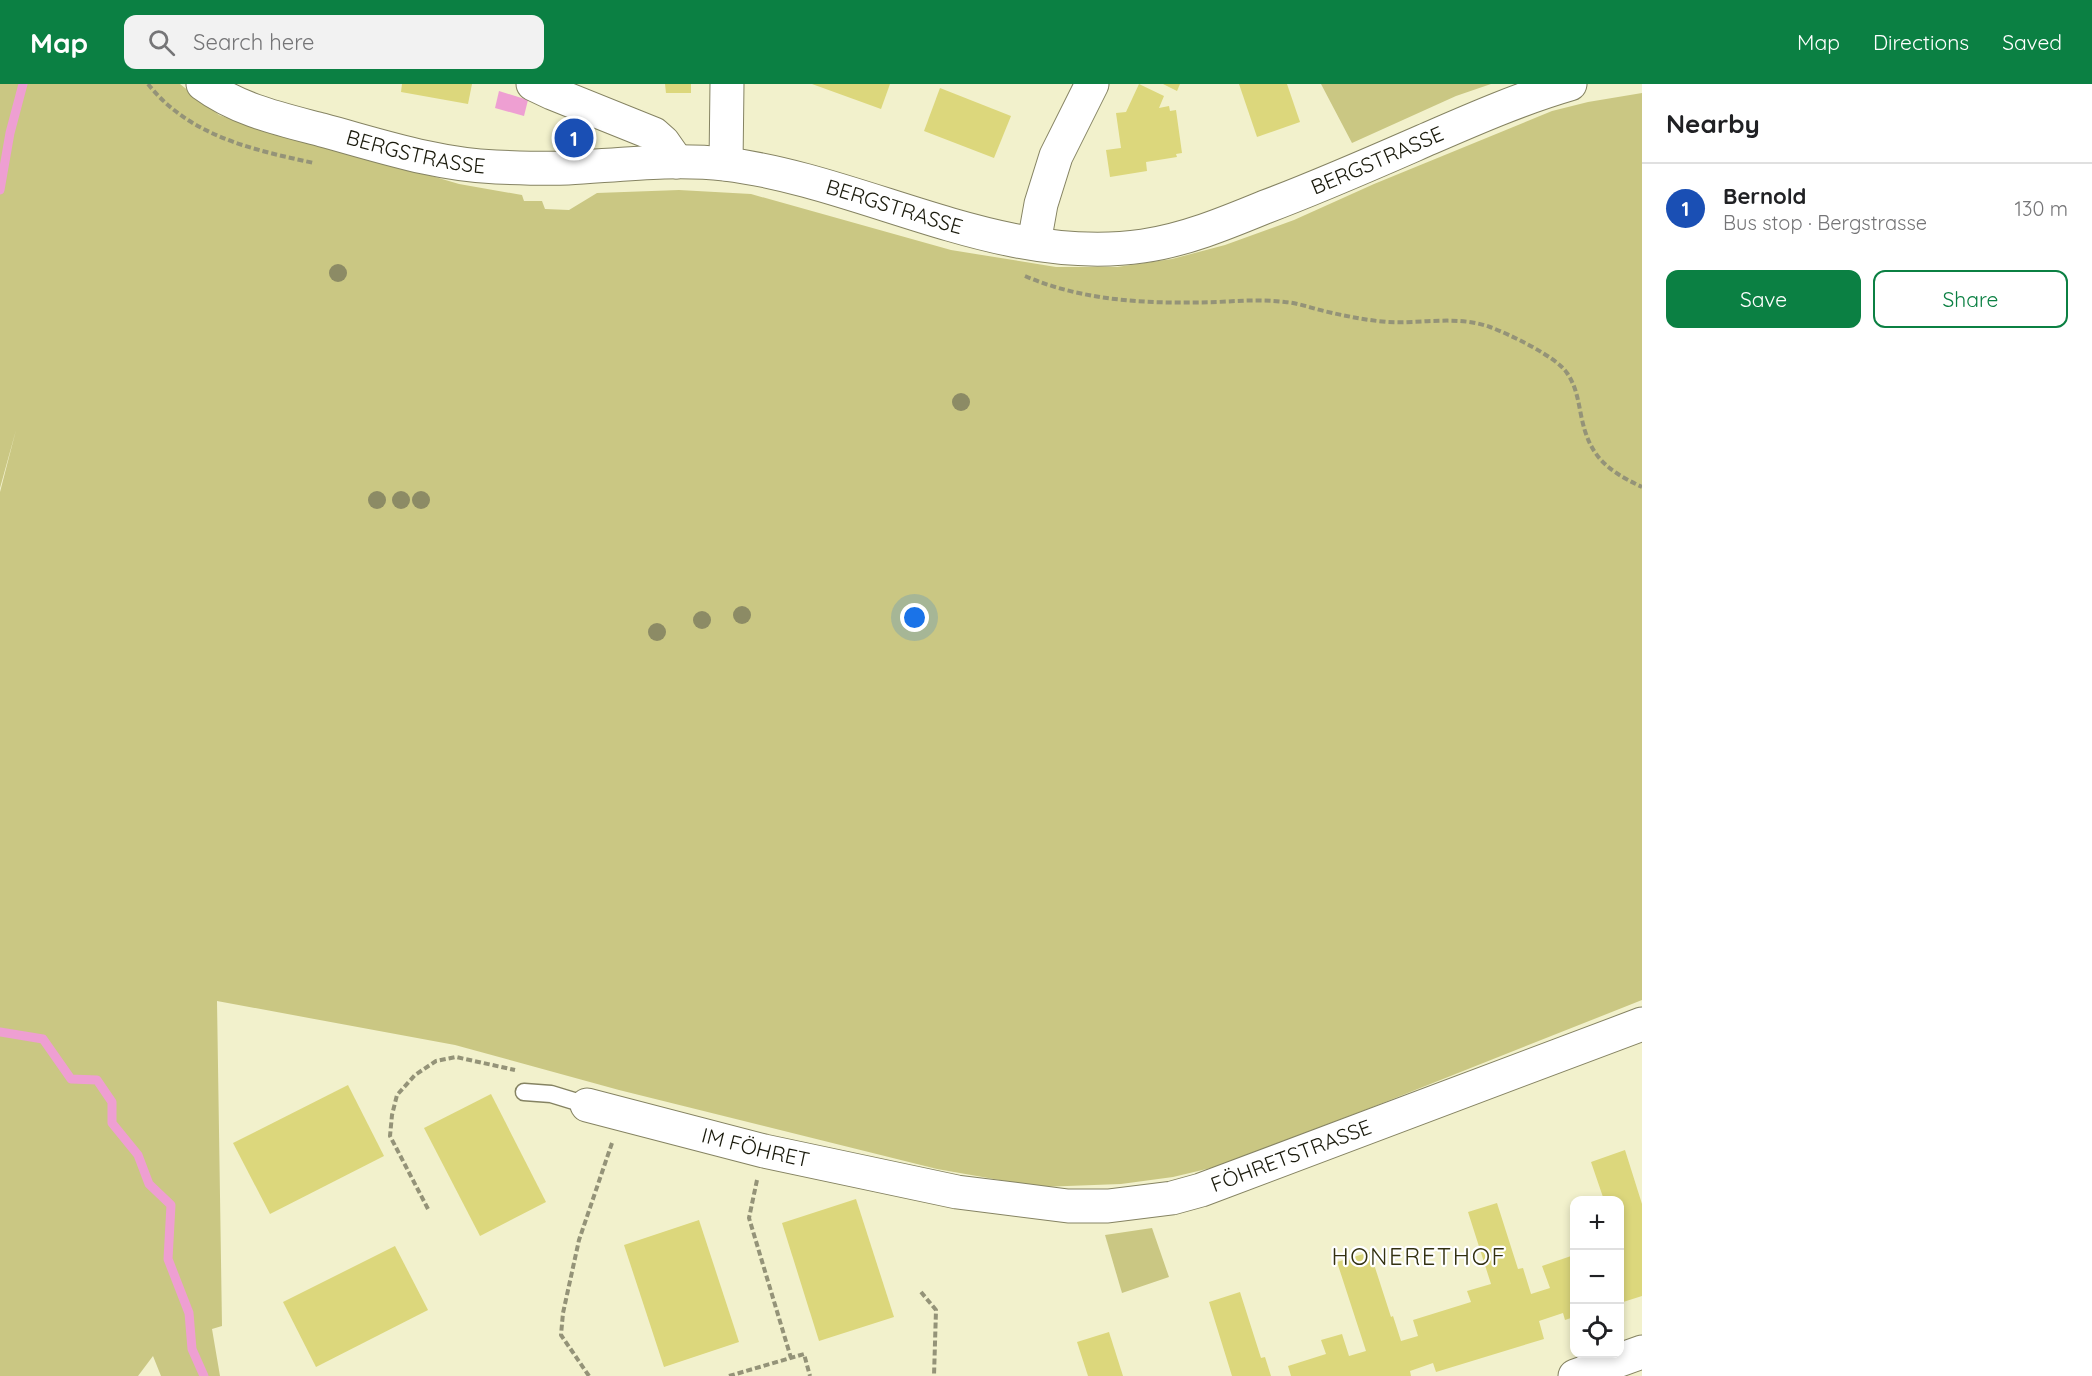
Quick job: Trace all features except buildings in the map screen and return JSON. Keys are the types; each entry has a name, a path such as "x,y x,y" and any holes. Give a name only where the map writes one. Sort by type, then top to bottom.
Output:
{"street":[{"name":"BERGSTRASSE","path":"202,84 219,96 257,112 388,148 468,165 559,168 677,162 726,164 788,176 958,226 1034,243 1102,249 1142,246 1182,237 1266,207 1479,117 1570,84"},
{"path":"533,84 654,134 663,142 677,162"},
{"path":"726,84 726,164"},
{"path":"1034,243 1041,204 1056,156 1092,84"},
{"name":"FÖHRETSTRASSE","path":"925,1187 1068,1206 1108,1206 1172,1198 1201,1190 1642,1024"},
{"name":"IM FÖHRET","path":"602,1109 764,1151 925,1187"},
{"path":"1575,1376 1642,1352"}],"lane":[{"path":"524,1092 551,1094 602,1109"}],"path":[{"path":"1017,272 1044,284 1085,296 1128,300 1216,302 1251,299 1279,301 1358,318 1418,323 1455,320 1490,327 1552,358 1566,371 1576,390 1590,447 1602,463 1620,477 1642,487"},
{"path":"428,1209 390,1136 397,1095 415,1075 436,1061 456,1057 524,1072"},
{"path":"589,1376 561,1335 563,1313 579,1240 609,1153 602,1109"},
{"path":"764,1151 749,1218 792,1358"},
{"path":"921,1292 936,1310 934,1376"},
{"path":"729,1376 804,1354 810,1376"}],"shaded area":[{"path":"0,84 180,84 219,115 271,133 459,184 522,195 524,201 542,201 545,209 569,210 597,193 679,190 751,194 951,250 1056,267 1117,267 1172,259 1225,245 1294,220 1374,184 1552,111 1642,93 1642,1000 1215,1167 1173,1177 1121,1184 1040,1187 937,1169 619,1090 455,1045 217,1001 222,1326 212,1329 220,1376 161,1376 153,1356 138,1376 0,1376 0,492 16,430 0,488"},
{"path":"1321,84 1491,84 1456,96 1352,143"},
{"path":"499,91 528,100 524,116 495,108"},
{"path":"1152,1228 1169,1277 1122,1293 1105,1235"}],"waterway":[{"path":"0,190 10,133 23,84"},
{"path":"0,1032 43,1039 71,1079 97,1080 112,1102 112,1123 138,1155 149,1184 171,1205 168,1259 189,1313 192,1349 204,1376"}],"place":[{"name":"Bernold","path":"574,138"}],"district":[{"name":"HONERETHOF","path":"1419,1257"}]}
